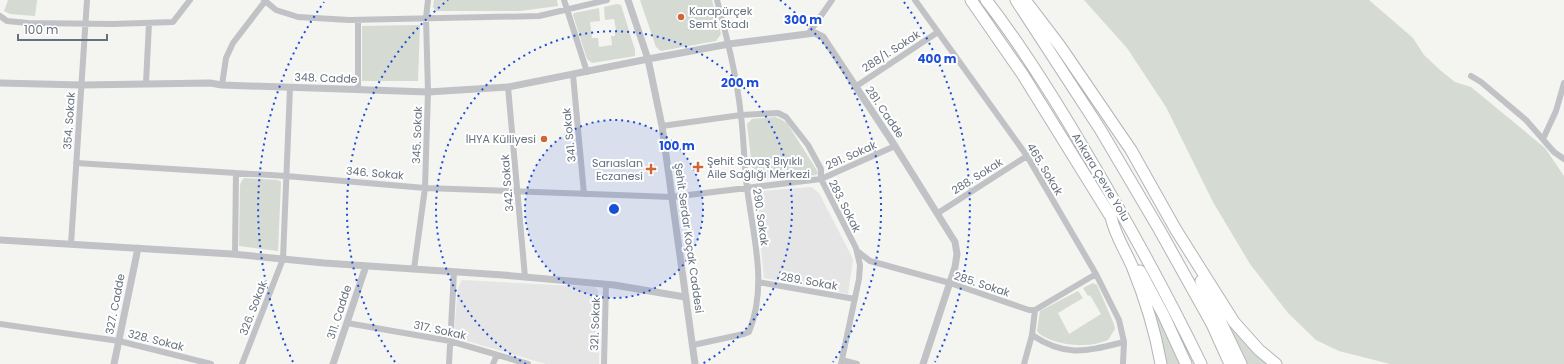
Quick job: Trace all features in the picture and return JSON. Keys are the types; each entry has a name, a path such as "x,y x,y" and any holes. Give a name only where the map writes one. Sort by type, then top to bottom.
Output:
{"highway":[{"path":"971,0 1023,76 1111,218 1164,316 1186,364"},
{"name":"Ankara Çevre Yolu","path":"986,0 1048,88 1120,209 1175,311 1201,364"},
{"path":"1016,0 1100,129 1160,229 1212,324 1230,364"},
{"path":"1025,0 1060,46 1132,150 1176,230 1241,364"},
{"path":"1111,218 1114,229 1131,264 1146,304 1157,340 1160,364"},
{"path":"1176,230 1234,322 1259,350 1276,364"}],"street":[{"name":"354. Sokak","path":"71,244 88,0"},
{"path":"0,16 7,21 28,23 173,22 190,0"},
{"path":"222,85 226,58 233,43 265,0 276,10 298,17 358,20 539,16 607,0"},
{"name":"345. Sokak","path":"414,269 425,188 428,92 426,18 428,0"},
{"path":"564,0 587,72"},
{"name":"Şehit Serdar Koçak Caddesi","path":"628,0 648,59 662,126 695,364"},
{"name":"290. Sokak","path":"693,345 749,332 758,296 756,250 747,187 741,115 729,44 717,0"},
{"path":"648,59 729,44 809,33 832,0"},
{"name":"465. Sokak","path":"915,0 1027,156 1096,274 1116,312 1124,342 1123,364"},
{"path":"358,20 358,90"},
{"path":"146,83 149,23"},
{"name":"288/1. Sokak","path":"855,87 938,32"},
{"name":"281. Cadde","path":"809,33 815,33 823,37 938,213 951,234 956,248 956,262 923,364"},
{"name":"348. Cadde","path":"0,83 82,85 210,83 222,85 290,88 428,92 508,87 648,59"},
{"name":"341. Sokak","path":"573,75 584,194"},
{"path":"1471,76 1481,82 1526,120 1554,152 1564,159"},
{"path":"1543,139 1556,111 1564,83"},
{"name":"342. Sokak","path":"508,87 525,277"},
{"name":"326. Sokak","path":"242,364 283,259 290,88"},
{"name":"283. Sokak","path":"662,126 741,115 778,113 786,117 808,145 822,169 821,179 857,251 860,273 841,362"},
{"name":"291. Sokak","path":"672,198 747,187 821,179 895,146"},
{"name":"288. Sokak","path":"938,213 1027,156"},
{"name":"346. Sokak","path":"76,163 286,176 425,188 672,198"},
{"path":"235,254 236,173"},
{"path":"0,240 235,254 366,266 525,277 606,284 685,297"},
{"name":"327. Cadde","path":"114,364 138,248"},
{"name":"285. Sokak","path":"857,251 870,261 950,283 1029,310 1035,310"},
{"path":"860,273 870,261"},
{"name":"311. Cadde","path":"333,364 366,266"},
{"path":"449,364 454,272"},
{"path":"1024,364 1032,336 1035,310 1096,274"},
{"name":"289. Sokak","path":"758,282 855,299"},
{"name":"321. Sokak","path":"604,364 606,284"},
{"name":"317. Sokak","path":"347,323 450,341 528,364"},
{"name":"328. Sokak","path":"0,324 119,341 211,364"},
{"path":"1032,336 1054,348 1072,350 1096,349 1124,342"},
{"path":"493,364 497,355"},
{"path":"841,362 857,364"}],"shaded area":[{"path":"8,0 37,0 35,16 10,14 4,11"},
{"path":"434,0 557,0 558,6 520,11 436,11 433,7"},
{"name":"Karapürçek Semt Stadı","path":"640,0 712,0 721,34 716,41 661,51 656,47"},
{"path":"1084,0 1369,0 1413,38 1424,55 1440,70 1455,82 1471,87 1545,148 1564,176 1564,364 1390,364 1339,351 1316,340 1288,313 1250,264 1213,202 1166,107 1127,48"},
{"path":"617,4 621,5 635,50 635,56 592,63 587,59 573,15 574,13 599,8 600,21 590,22 592,38 598,38 599,47 612,45 611,36 615,36 616,30 614,19 605,20 604,7"},
{"path":"420,25 418,81 362,81 362,26"},
{"path":"775,117 787,123 818,172 817,175 756,180 753,176 747,124 752,119"},
{"path":"244,178 278,180 281,182 278,251 239,246 240,186"},
{"path":"811,187 819,193 853,259 848,294 764,278 756,198 761,191"},
{"path":"462,280 595,287 598,290 599,364 546,364 457,338 454,332 458,288"},
{"path":"1093,283 1097,285 1114,324 1115,329 1108,340 1090,345 1072,345 1051,340 1040,335 1037,331 1040,311 1078,291 1083,298 1058,313 1069,334 1101,314 1090,295 1088,296 1083,288"},
{"path":"1158,308 1183,364 1165,364 1153,310"},
{"path":"1235,327 1272,364 1243,364 1229,331"}],"place":[{"name":"Karapürçek Semt Stadı","path":"681,17"},
{"name":"İHYA Külliyesi","path":"544,139"},
{"name":"Şehit Savaş Bıyıklı Aile Sağlığı Merkezi","path":"698,167"},
{"name":"Sarıaslan Eczanesi","path":"651,169"}]}
